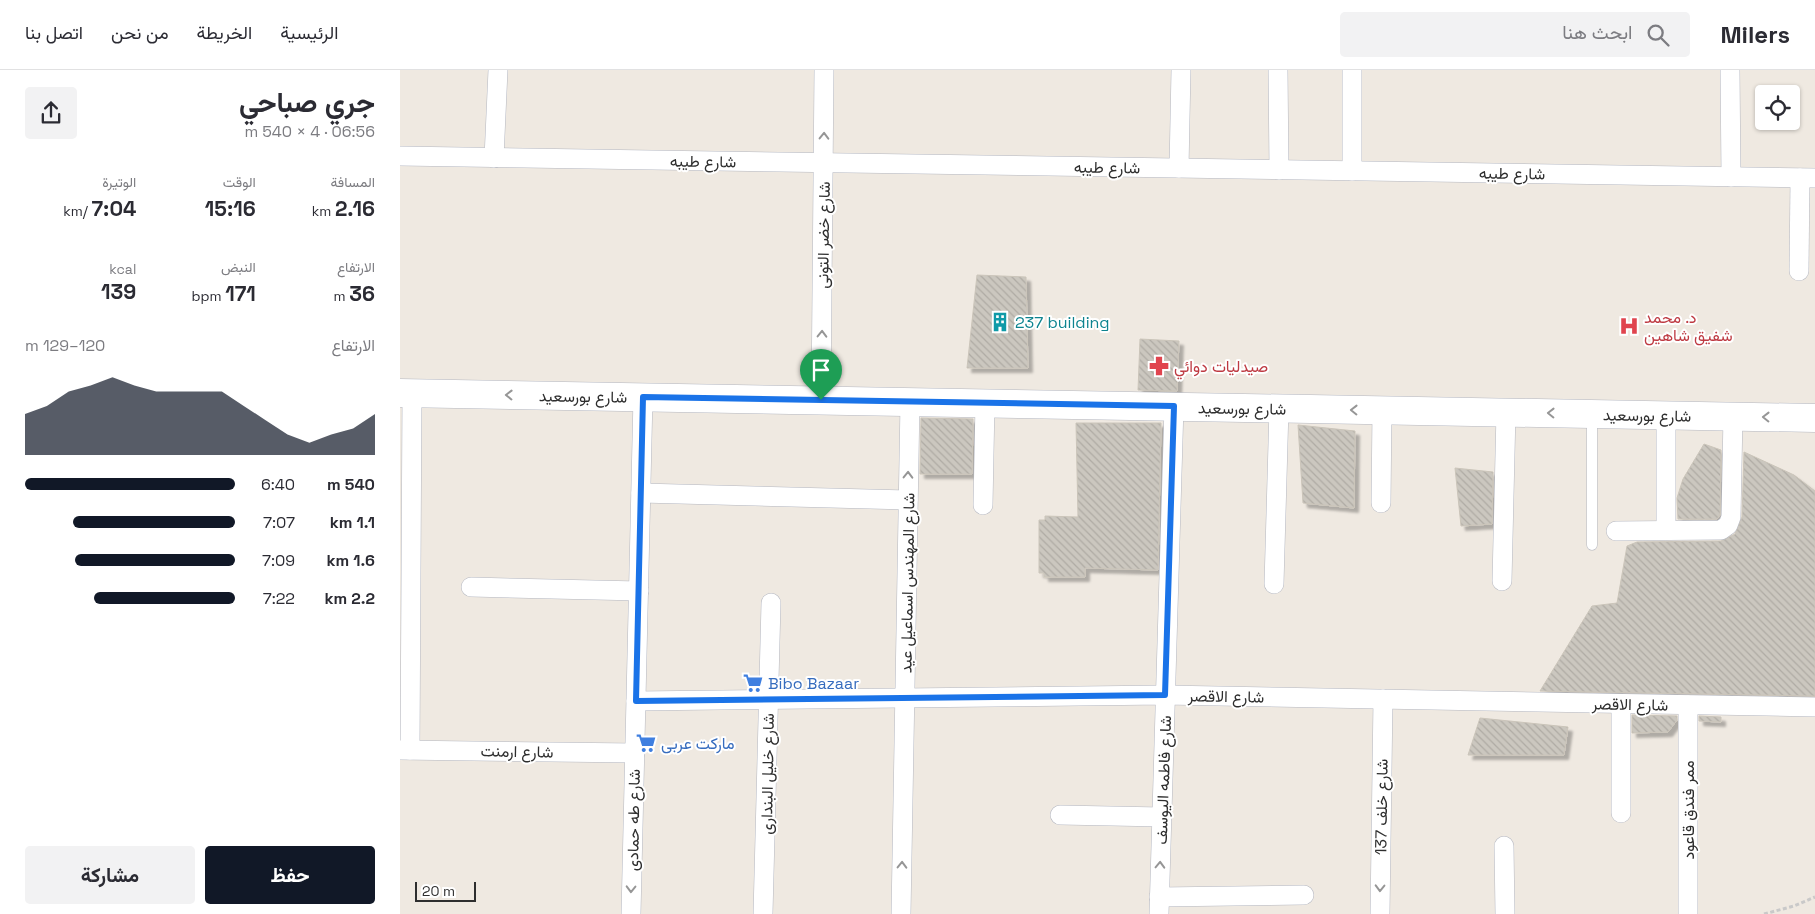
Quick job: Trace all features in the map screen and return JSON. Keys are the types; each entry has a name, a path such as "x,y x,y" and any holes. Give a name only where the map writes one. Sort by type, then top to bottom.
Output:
{"main road":[{"name":"شارع بورسعيد","path":"406,393 1815,418"}],"street":[{"path":"494,158 498,70"},
{"name":"شارع خضر التونى","path":"821,400 824,70"},
{"path":"1179,168 1181,70"},
{"path":"1278,70 1280,170"},
{"path":"1352,70 1352,171"},
{"path":"1730,70 1731,177"},
{"name":"شارع طيبه","path":"400,156 1807,178"},
{"path":"1800,271 1807,178"},
{"path":"405,750 406,393"},
{"name":"شارع طه حمادى","path":"631,914 643,397"},
{"name":"شارع المهندس اسماعيل عيد","path":"901,914 910,402"},
{"path":"983,505 985,403"},
{"name":"شارع فاطمه اليوسف","path":"1159,906 1174,406"},
{"path":"1274,584 1278,408"},
{"path":"1381,503 1382,410"},
{"path":"1502,581 1506,412"},
{"path":"1666,415 1666,530"},
{"path":"1616,530 1721,530 1730,521 1733,416"},
{"path":"641,493 908,500"},
{"path":"472,587 639,590"},
{"name":"شارع خليل البندارى","path":"763,914 771,603"},
{"name":"شارع الاقصر","path":"636,701 1165,695 1815,707"},
{"name":"شارع خلف 137","path":"1380,914 1383,699"},
{"path":"1621,704 1621,813"},
{"name":"ممر فندق قاعود","path":"1688,705 1688,914"},
{"name":"شارع ارمنت","path":"405,750 635,753"},
{"path":"1060,815 1162,817"},
{"path":"1504,846 1505,914"},
{"path":"1159,906 1304,895"}],"lane":[{"path":"1592,414 1592,545"}],"path":[{"path":"1764,914 1794,906 1815,897"}],"building":[{"name":"237 building","path":"977,275 1026,277 1028,368 967,368"},
{"name":"صيدليات دوائي","path":"1140,339 1179,341 1177,391 1138,390"},
{"path":"921,418 973,419 972,474 920,474"},
{"path":"1076,423 1161,423 1158,570 1085,568 1085,577 1044,577 1044,573 1039,573 1039,520 1045,520 1045,516 1078,517"},
{"path":"1298,425 1355,431 1354,508 1303,503"},
{"path":"1704,444 1721,450 1720,515 1717,519 1678,519 1677,498 1683,479"},
{"path":"1744,452 1794,475 1815,491 1815,696 1540,691 1592,606 1617,603 1627,546 1637,542 1721,541 1735,534 1742,517"},
{"path":"1455,468 1493,472 1492,524 1461,526"},
{"path":"1632,715 1677,716 1677,720 1668,732 1632,733"},
{"path":"1699,716 1721,717 1721,722 1699,721"},
{"path":"1480,718 1568,727 1564,755 1468,755"}],"place":[{"name":"237 building","path":"1000,322"},
{"name":"د. محمد شفيق شاهين","path":"1629,326"},
{"name":"صيدليات دوائي","path":"1159,366"},
{"name":"Bibo Bazaar","path":"753,683"},
{"name":"ماركت عربى","path":"646,743"}],"route":[{"path":"643,397 821,400 1174,406 1165,695 636,701 643,397"}]}
